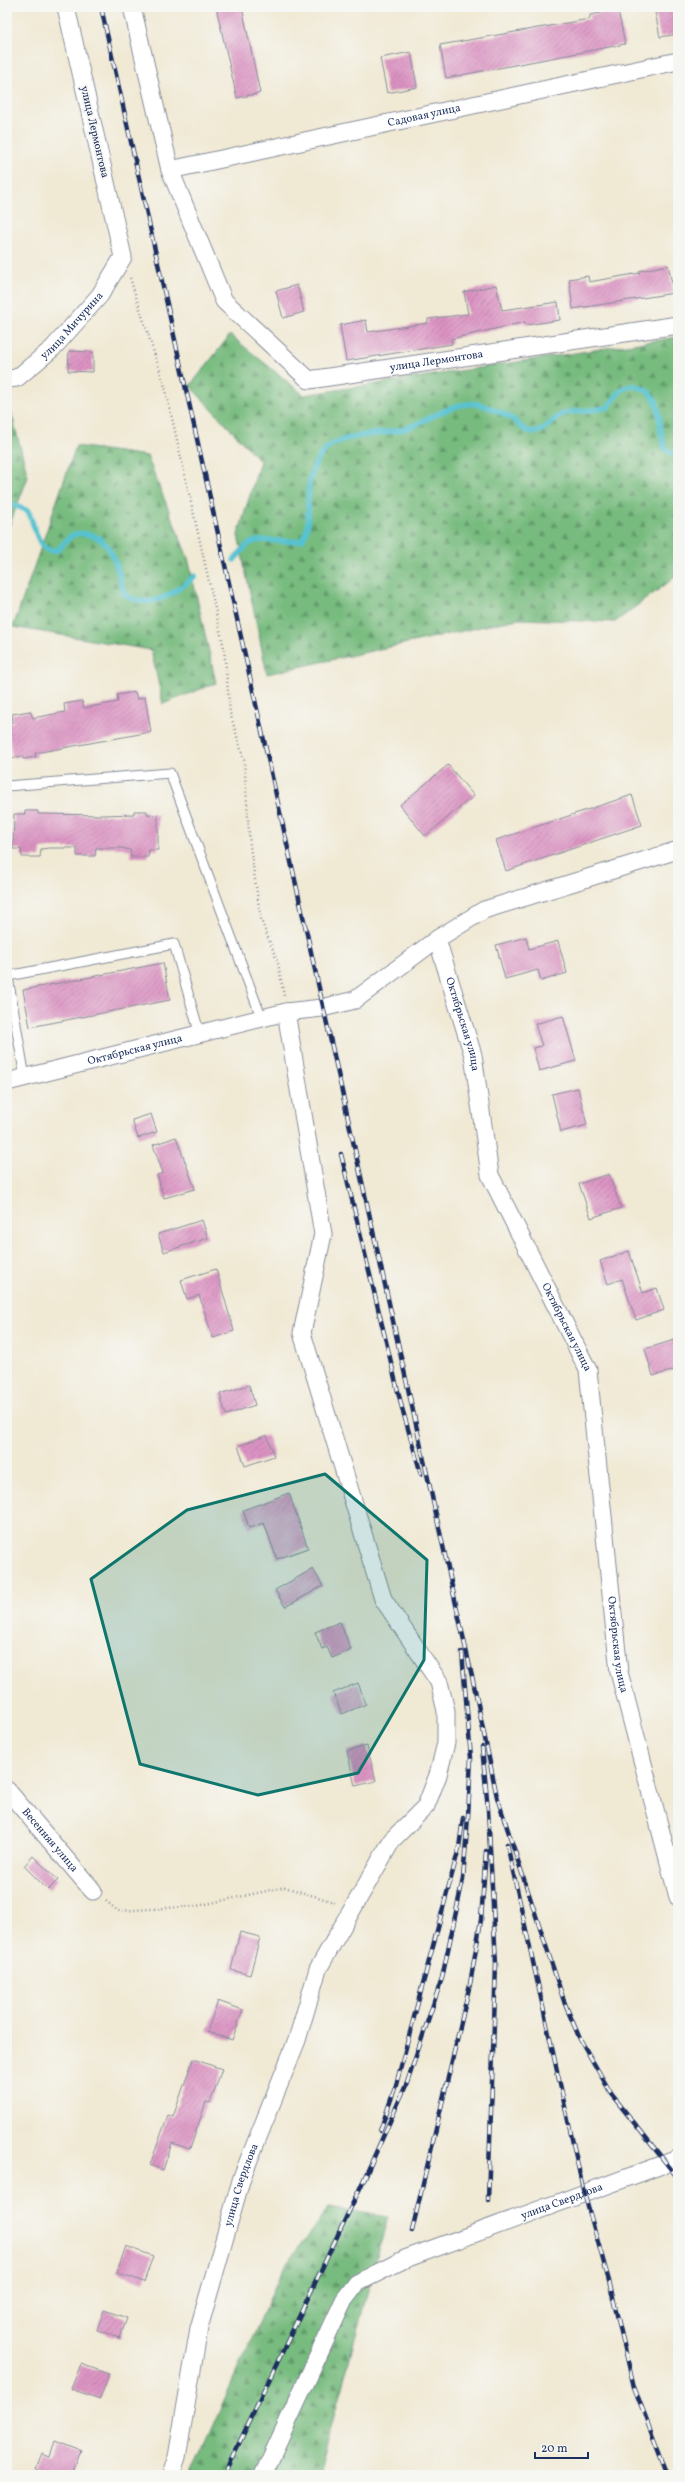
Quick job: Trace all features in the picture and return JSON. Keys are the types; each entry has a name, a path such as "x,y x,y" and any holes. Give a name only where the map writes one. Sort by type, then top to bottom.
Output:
{"street":[{"name":"улица Лермонтова","path":"66,7 123,256"},
{"path":"132,7 170,170"},
{"name":"Садовая улица","path":"170,170 678,61"},
{"name":"улица Лермонтова","path":"170,170 224,301 309,380 678,325"},
{"name":"улица Мичурина","path":"7,379 17,378 54,348 100,295 123,256"},
{"path":"437,939 484,910 678,850"},
{"name":"Октябрьская улица","path":"7,1082 200,1035 286,1012 322,1008 354,1000 437,939 473,1055 490,1174 588,1370 619,1672 678,1897"},
{"path":"286,1012 323,1234 302,1333 383,1599 439,1682 446,1711 446,1743 438,1775 426,1806 392,1840 354,1909"},
{"name":"Весенняя улица","path":"7,1790 93,1891"},
{"name":"улица Свердлова","path":"170,2475 177,2457 199,2328 242,2177 298,2040 318,1969 354,1909"},
{"name":"улица Свердлова","path":"263,2475 344,2300 357,2283 405,2259 678,2158"}],"lane":[{"path":"7,786 170,773 262,1019"},
{"path":"25,1078 8,973 174,944 200,1035"}],"path":[{"path":"123,256 166,387 224,648 230,713 244,760 250,846 261,920 278,963 286,1012"},
{"path":"93,1891 118,1911 197,1906 285,1887 354,1909"}],"highlighted area":[{"path":"325,1474 427,1560 424,1660 358,1773 258,1795 140,1764 91,1579 187,1510"}],"green space":[{"path":"230,335 304,395 678,337 678,575 615,622 517,619 267,674 238,535 260,461 190,386"},
{"path":"7,404 9,404 28,477 7,532"},
{"path":"76,446 147,456 188,558 216,683 163,704 151,650 13,627"},
{"path":"329,2207 388,2217 318,2475 191,2475 283,2269"}],"building":[{"path":"216,7 242,7 260,93 237,98"},
{"path":"654,7 678,7 678,34 660,37"},
{"path":"618,10 625,44 446,78 440,45 590,19 590,15"},
{"path":"411,52 417,87 387,93 380,58"},
{"path":"668,265 674,293 573,309 569,279 588,276 589,282 640,273 639,271"},
{"path":"297,285 304,312 283,318 276,291"},
{"path":"496,285 502,310 558,302 560,320 526,325 525,322 451,339 452,344 346,361 340,325 366,320 368,332 428,323 428,319 468,314 464,292"},
{"path":"69,351 93,352 93,372 68,371"},
{"path":"135,692 137,699 145,697 151,732 35,753 36,757 23,759 22,756 12,758 7,723 13,722 12,714 30,711 33,718 65,712 64,704 82,701 84,708 118,702 117,695"},
{"path":"448,765 474,796 425,836 400,805"},
{"path":"632,795 642,825 506,871 496,840"},
{"path":"25,811 38,811 38,814 104,815 134,814 134,811 147,811 147,814 158,815 158,850 149,850 148,857 131,857 130,850 122,848 96,848 95,856 77,856 77,848 49,848 41,849 40,857 22,857 21,849 13,849 14,814 25,814"},
{"path":"526,937 529,949 558,941 567,973 541,981 538,970 505,979 496,945"},
{"path":"163,963 170,1000 30,1027 23,990"},
{"path":"563,1016 576,1061 539,1071 533,1048 542,1046 535,1024"},
{"path":"578,1088 587,1125 561,1132 552,1094"},
{"path":"151,1114 157,1132 138,1138 132,1120"},
{"path":"176,1137 195,1189 164,1198 157,1175 163,1173 153,1145"},
{"path":"609,1174 621,1208 591,1218 579,1184"},
{"path":"202,1220 208,1238 164,1252 158,1234"},
{"path":"629,1251 643,1293 657,1288 664,1310 636,1320 622,1279 608,1284 600,1261"},
{"path":"216,1269 234,1331 213,1338 199,1295 187,1299 181,1280"},
{"path":"678,1339 678,1369 653,1376 645,1349"},
{"path":"249,1385 255,1405 226,1415 220,1394"},
{"path":"267,1435 274,1456 245,1466 238,1446"},
{"path":"289,1493 308,1548 277,1559 264,1523 249,1528 243,1510"},
{"path":"313,1569 323,1586 285,1607 275,1590"},
{"path":"340,1622 351,1650 332,1658 327,1647 322,1649 315,1632"},
{"path":"358,1683 366,1704 342,1714 333,1693"},
{"path":"367,1746 376,1781 355,1786 347,1751"},
{"path":"33,1856 58,1880 48,1890 24,1866"},
{"path":"240,1932 260,1937 250,1975 231,1970"},
{"path":"218,2001 243,2010 232,2040 207,2032"},
{"path":"193,2059 222,2069 210,2103 206,2102 190,2149 172,2143 163,2170 150,2165 168,2115 173,2117"},
{"path":"126,2246 153,2256 144,2282 117,2272"},
{"path":"104,2310 127,2318 120,2338 97,2330"},
{"path":"81,2364 109,2374 100,2399 71,2389"},
{"path":"55,2440 81,2450 72,2475 53,2475 36,2469 42,2454 50,2457"}],"waterway":[{"path":"234,560 246,546 258,541 302,540 306,532 308,522 308,499 311,474 317,461 326,449 333,444 341,440 404,429 459,406 468,404 485,406 499,411 511,418 525,430 536,432 540,431 563,414 597,410 608,407 623,389 630,386 636,386 647,391 653,397 659,413 662,440 665,447 670,452 678,454"},
{"path":"7,502 28,511 38,538 45,548 58,550 67,539 74,534 95,536 102,541 109,548 113,556 124,594 134,599 153,601 161,598 178,589 195,576"}],"railway":[{"path":"101,7 475,1690 497,1797 565,2004 580,2039 612,2095 678,2178"},
{"path":"341,1154 402,1408 421,1474"},
{"path":"224,2475 361,2186 407,2083 442,1978 463,1879 468,1817 471,1758 462,1652"},
{"path":"482,1747 488,1809 496,1964 488,2200"},
{"path":"380,2131 396,2085 459,1848 463,1818"},
{"path":"507,1844 584,2193 609,2281 634,2387 668,2475"},
{"path":"412,2231 470,1984 481,1920 486,1851"}]}
